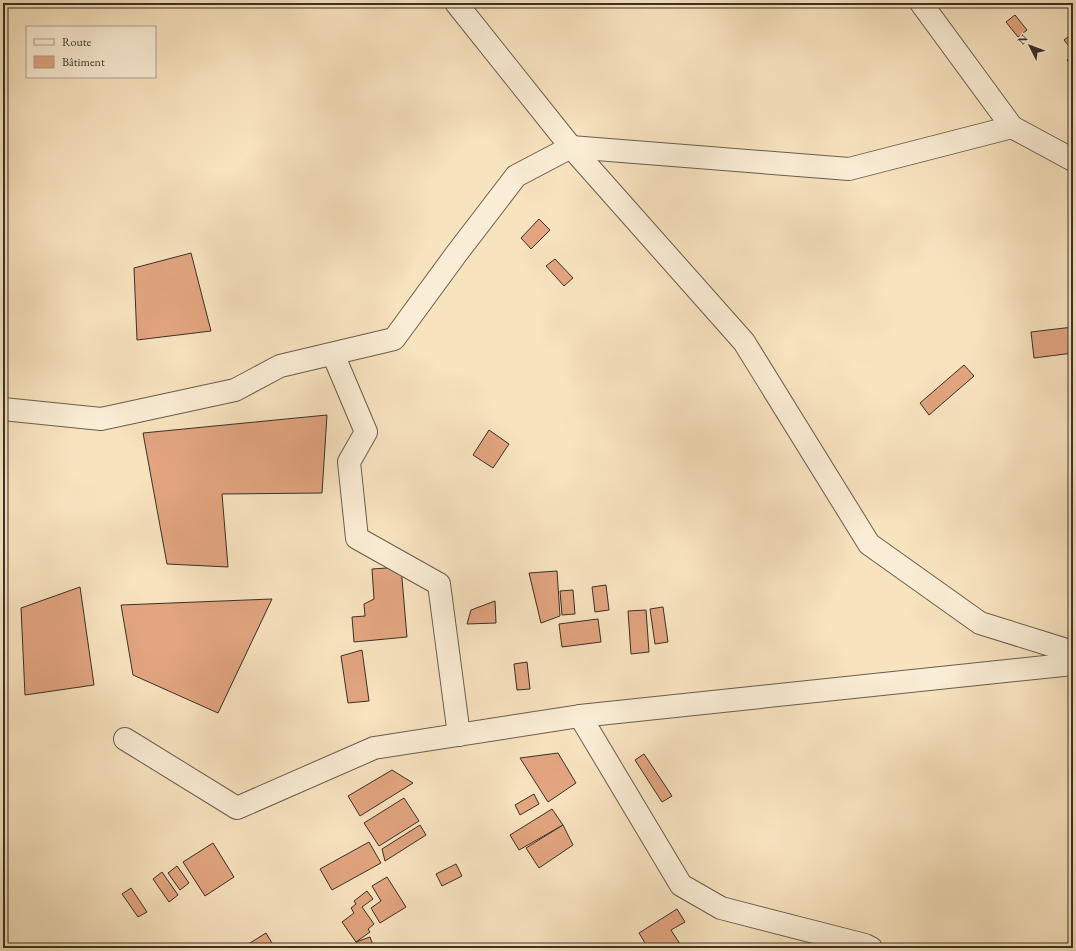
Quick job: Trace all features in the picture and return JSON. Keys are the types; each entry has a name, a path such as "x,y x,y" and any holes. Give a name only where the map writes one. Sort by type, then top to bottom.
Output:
{"street":[{"path":"456,3 571,147 744,342 869,544 980,623 1073,652"},
{"path":"921,3 1012,127 1073,160"},
{"path":"3,408 101,419 235,390 280,366 394,339 516,176 571,147 849,169 1012,127"},
{"path":"333,354 366,432 349,462 357,538 439,584 459,735"},
{"path":"125,739 237,808 374,748 580,716 1073,664"},
{"path":"580,716 681,885 721,908 865,945 871,948"}],"building":[{"path":"1015,15 1027,30 1018,37 1006,22"},
{"path":"1073,33 1073,51 1064,40"},
{"path":"1073,55 1073,68 1067,60"},
{"path":"539,219 550,230 531,249 521,238"},
{"path":"191,253 211,331 137,340 134,268"},
{"path":"555,259 573,278 564,286 546,266"},
{"path":"1073,327 1073,353 1034,358 1031,332"},
{"path":"964,365 974,376 929,415 920,403"},
{"path":"327,415 322,493 222,494 228,567 167,564 143,433"},
{"path":"489,430 509,444 493,468 473,455"},
{"path":"401,567 407,637 354,642 352,617 365,616 364,604 374,599 372,569"},
{"path":"557,571 560,616 541,623 529,573"},
{"path":"606,585 609,610 595,612 592,587"},
{"path":"80,587 94,685 25,695 21,608"},
{"path":"573,590 575,614 562,615 560,591"},
{"path":"272,599 218,713 133,675 121,605"},
{"path":"495,601 496,623 467,624 471,610"},
{"path":"663,607 668,642 655,644 650,609"},
{"path":"646,610 649,652 631,654 628,611"},
{"path":"598,619 601,642 562,647 559,624"},
{"path":"362,650 369,701 348,703 341,656"},
{"path":"527,662 530,689 517,690 514,664"},
{"path":"558,753 576,783 548,802 520,758"},
{"path":"644,754 672,796 662,802 635,760"},
{"path":"392,770 413,783 360,816 348,796"},
{"path":"534,794 539,804 520,815 515,805"},
{"path":"404,798 419,821 379,846 364,823"},
{"path":"552,809 563,825 519,850 510,835"},
{"path":"420,825 426,835 385,861 382,849"},
{"path":"563,825 573,845 539,868 526,848"},
{"path":"369,842 381,863 332,890 320,869"},
{"path":"213,843 234,877 205,896 183,862"},
{"path":"456,864 462,876 442,886 436,874"},
{"path":"177,866 189,883 180,890 168,873"},
{"path":"162,872 178,895 169,902 153,879"},
{"path":"387,877 406,907 380,923 371,908 381,901 372,886"},
{"path":"131,888 147,912 138,917 122,894"},
{"path":"367,891 373,899 362,907 374,924 368,929 370,932 356,942 342,922 354,913 351,908 356,904 354,901"},
{"path":"677,909 685,922 671,930 680,944 673,948 648,948 639,933"},
{"path":"266,933 275,948 242,948"},
{"path":"370,937 374,948 361,948 356,942"}]}
